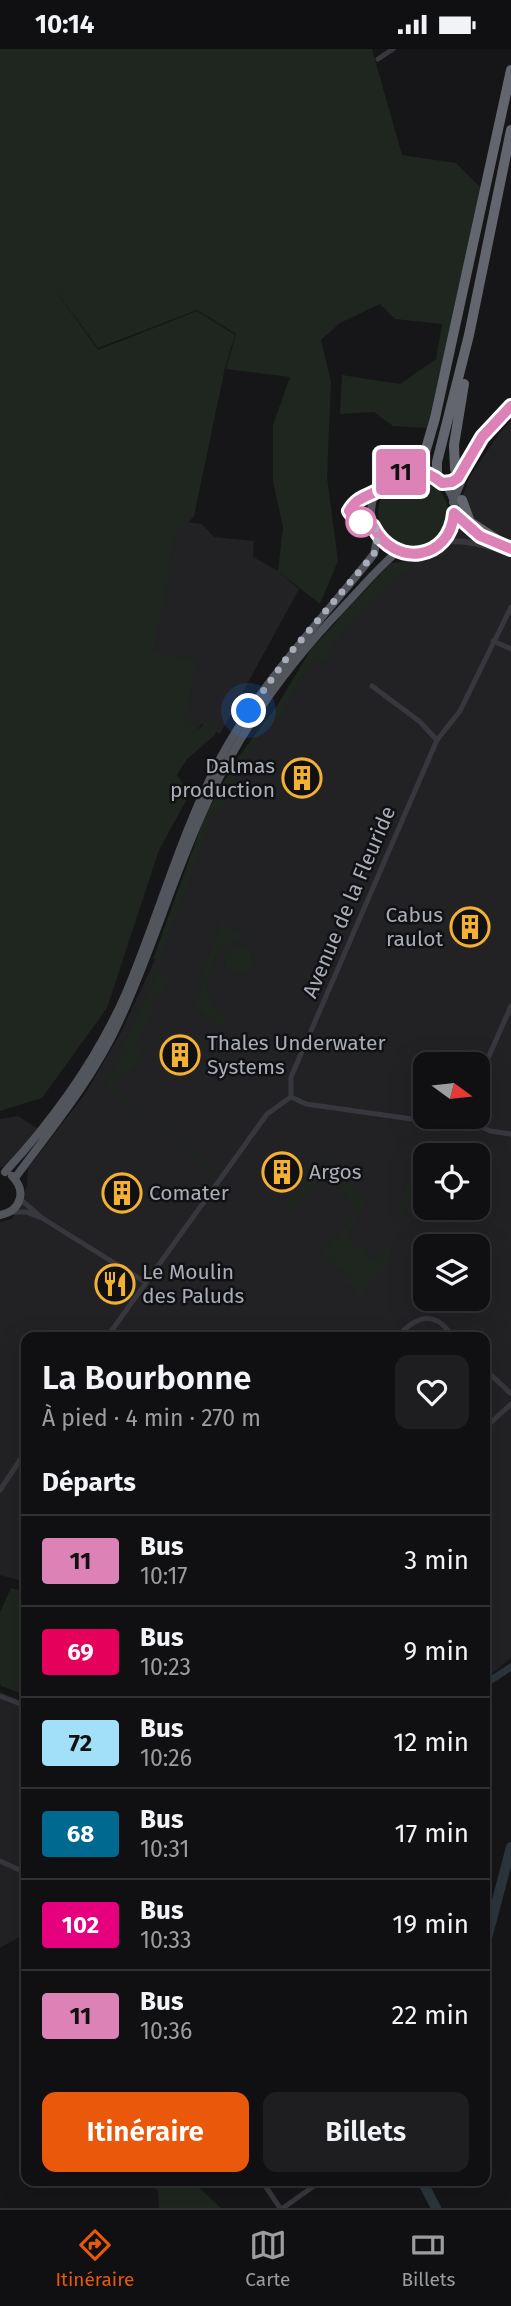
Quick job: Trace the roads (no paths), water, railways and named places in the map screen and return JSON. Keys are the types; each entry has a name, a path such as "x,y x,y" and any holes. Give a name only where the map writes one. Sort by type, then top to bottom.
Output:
{"highway":[{"path":"413,470 424,456 435,418 466,286 511,70"},
{"path":"440,480 437,462 469,335 511,130"},
{"path":"455,469 454,445 469,335"},
{"path":"457,501 470,522 511,549"}],"main road":[{"path":"482,437 457,501 450,531 442,542 425,552 411,554 390,547 378,535 371,517 376,492 392,476 413,470 452,482 458,478 482,437 511,406"},
{"path":"440,480 457,501"},
{"path":"0,1215 11,1212 20,1199 20,1188 15,1178 2,1172 38,1137 97,1047 125,994 181,843 222,756 270,679 374,554 378,535"},
{"path":"15,1178 81,1089 117,1027 207,802 246,731 277,683 311,640 398,551"}],"street":[{"path":"378,59 393,49"},
{"path":"454,513 480,536 511,549"},
{"path":"442,542 457,540 477,543 511,555"},
{"name":"Avenue de la Fleuride","path":"291,1097 291,1077 437,740 460,711 511,607"},
{"path":"493,641 511,649"},
{"path":"372,686 419,721 437,740"},
{"path":"490,1054 511,1006"},
{"path":"110,1332 267,1114 291,1097 306,1104 413,1119"},
{"path":"486,1129 511,1134"},
{"path":"20,1199 42,1218 145,1282"},
{"path":"11,1212 26,1212 42,1218"},
{"path":"403,1332 419,1319 425,1319 438,1321 449,1332"},
{"path":"490,1374 510,1392 511,1403 490,1423"},
{"path":"0,1490 21,1458"},
{"path":"0,1696 21,1704"},
{"path":"0,1861 21,1871"},
{"path":"266,2186 282,2208 314,2186"}],"waterway":[{"path":"490,1681 511,1667"},
{"path":"490,1927 511,1847"},
{"path":"425,2186 436,2208"}],"place":[{"name":"Dalmas production","path":"302,778"},
{"name":"Cabus raulot","path":"470,927"},
{"name":"Thales Underwater Systems","path":"180,1055"},
{"name":"Argos","path":"282,1172"},
{"name":"Comater","path":"122,1193"},
{"name":"Le Moulin des Paluds","path":"115,1284"}]}
